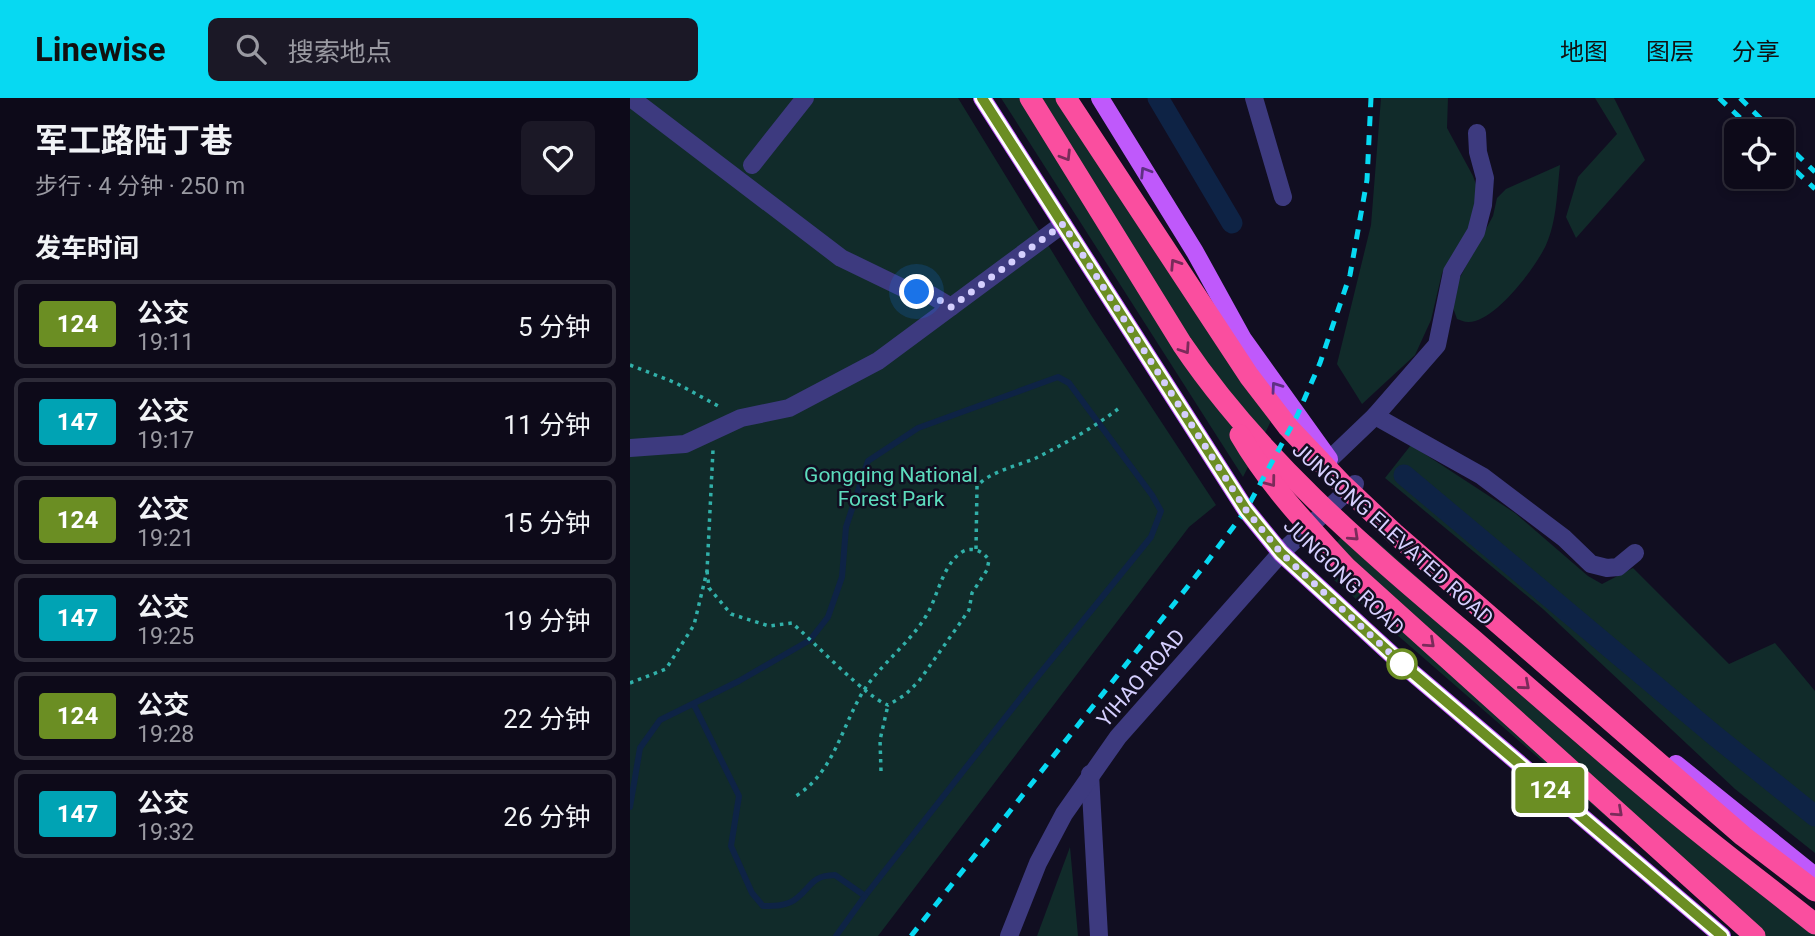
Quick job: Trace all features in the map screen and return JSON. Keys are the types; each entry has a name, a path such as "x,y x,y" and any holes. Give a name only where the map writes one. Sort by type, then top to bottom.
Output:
{"highway":[{"name":"JUNGONG ELEVATED ROAD","path":"1030,98 1208,383 1268,452 1315,501 1376,556 1670,809 1815,923"},
{"name":"JUNGONG ELEVATED ROAD","path":"1066,98 1249,376 1289,428 1394,533 1743,836 1815,891"},
{"path":"1208,383 1256,463 1287,503 1346,567 1755,936"}],"main road":[{"name":"JUNGONG ROAD","path":"982,98 1246,510 1281,553 1402,664 1722,936"},
{"path":"1100,98 1195,252 1242,339 1330,459 1470,593 1815,876"}],"street":[{"path":"631,98 841,258 903,288 931,295 951,307"},
{"path":"752,165 805,98"},
{"path":"1254,98 1283,197"},
{"path":"1330,459 1375,416 1437,345 1452,272 1475,232 1483,205 1485,178 1478,152 1477,133"},
{"path":"630,448 685,444 741,418 789,408 878,361 1063,224"},
{"path":"1375,416 1482,476 1543,522 1591,564 1607,568 1618,566 1635,553"},
{"name":"YIHAO ROAD","path":"1009,936 1038,863 1063,814 1118,737 1281,553 1355,484"},
{"path":"1090,774 1099,936"}],"path":[{"path":"630,365 676,383 741,418"},
{"path":"976,549 977,486 985,478 1026,462 1118,410"},
{"path":"714,430 707,571 709,589 731,614 769,626 792,623 879,702 888,705"},
{"path":"796,796 810,787 828,764 865,689 927,614 956,558 965,550 976,549 989,560 987,570 972,593 969,610 919,681 905,695 888,705 880,740 881,771"},
{"path":"630,683 666,669 694,625 707,571"}],"green space":[{"name":"Gongqing National Forest Park","path":"630,98 958,98 1091,315 1216,505 1189,527 878,936 630,936"},
{"path":"1001,98 1066,98 1272,419 1243,477"},
{"path":"1381,98 1448,98 1447,128 1473,176 1479,193 1476,218 1442,273 1431,320 1415,355 1362,404 1337,364 1371,225"},
{"path":"1595,98 1614,98 1645,160 1576,238 1566,217 1578,177 1617,134"},
{"path":"1560,165 1552,226 1546,245 1533,266 1513,292 1490,313 1468,322 1457,319 1452,305 1458,281 1493,216 1497,198 1506,189"},
{"path":"1411,445 1515,513 1588,576 1602,584 1633,568 1729,664 1775,643 1815,691 1815,853 1735,789 1543,609 1385,478"},
{"path":"1345,534 1372,537 1582,723 1815,918 1815,936 1745,936 1725,920 1334,580 1330,555"},
{"path":"1070,847 1078,936 1037,936"}],"waterway":[{"path":"1158,98 1232,223"},
{"path":"630,807 640,748 660,720 739,681 810,640 828,617 842,577 846,527 868,461 918,428 1058,377 1069,383 1161,511 1151,537 865,896 835,875 817,879 790,903 763,906 752,893 731,846 739,796 694,705"},
{"path":"1404,475 1714,735 1815,816"},
{"path":"836,936 865,896"}],"railway":[{"path":"911,936 1246,510 1297,416 1320,363 1350,275 1367,180 1371,98"},
{"path":"1719,98 1741,119"},
{"path":"1740,98 1761,119"},
{"path":"1794,152 1815,172"},
{"path":"1794,169 1815,189"}],"bus line":[{"name":"124","path":"982,98 1246,510 1281,553 1402,664 1722,936"}],"route":[{"path":"917,292 931,295 951,307 1063,224 1246,510 1281,553 1402,664"}]}
